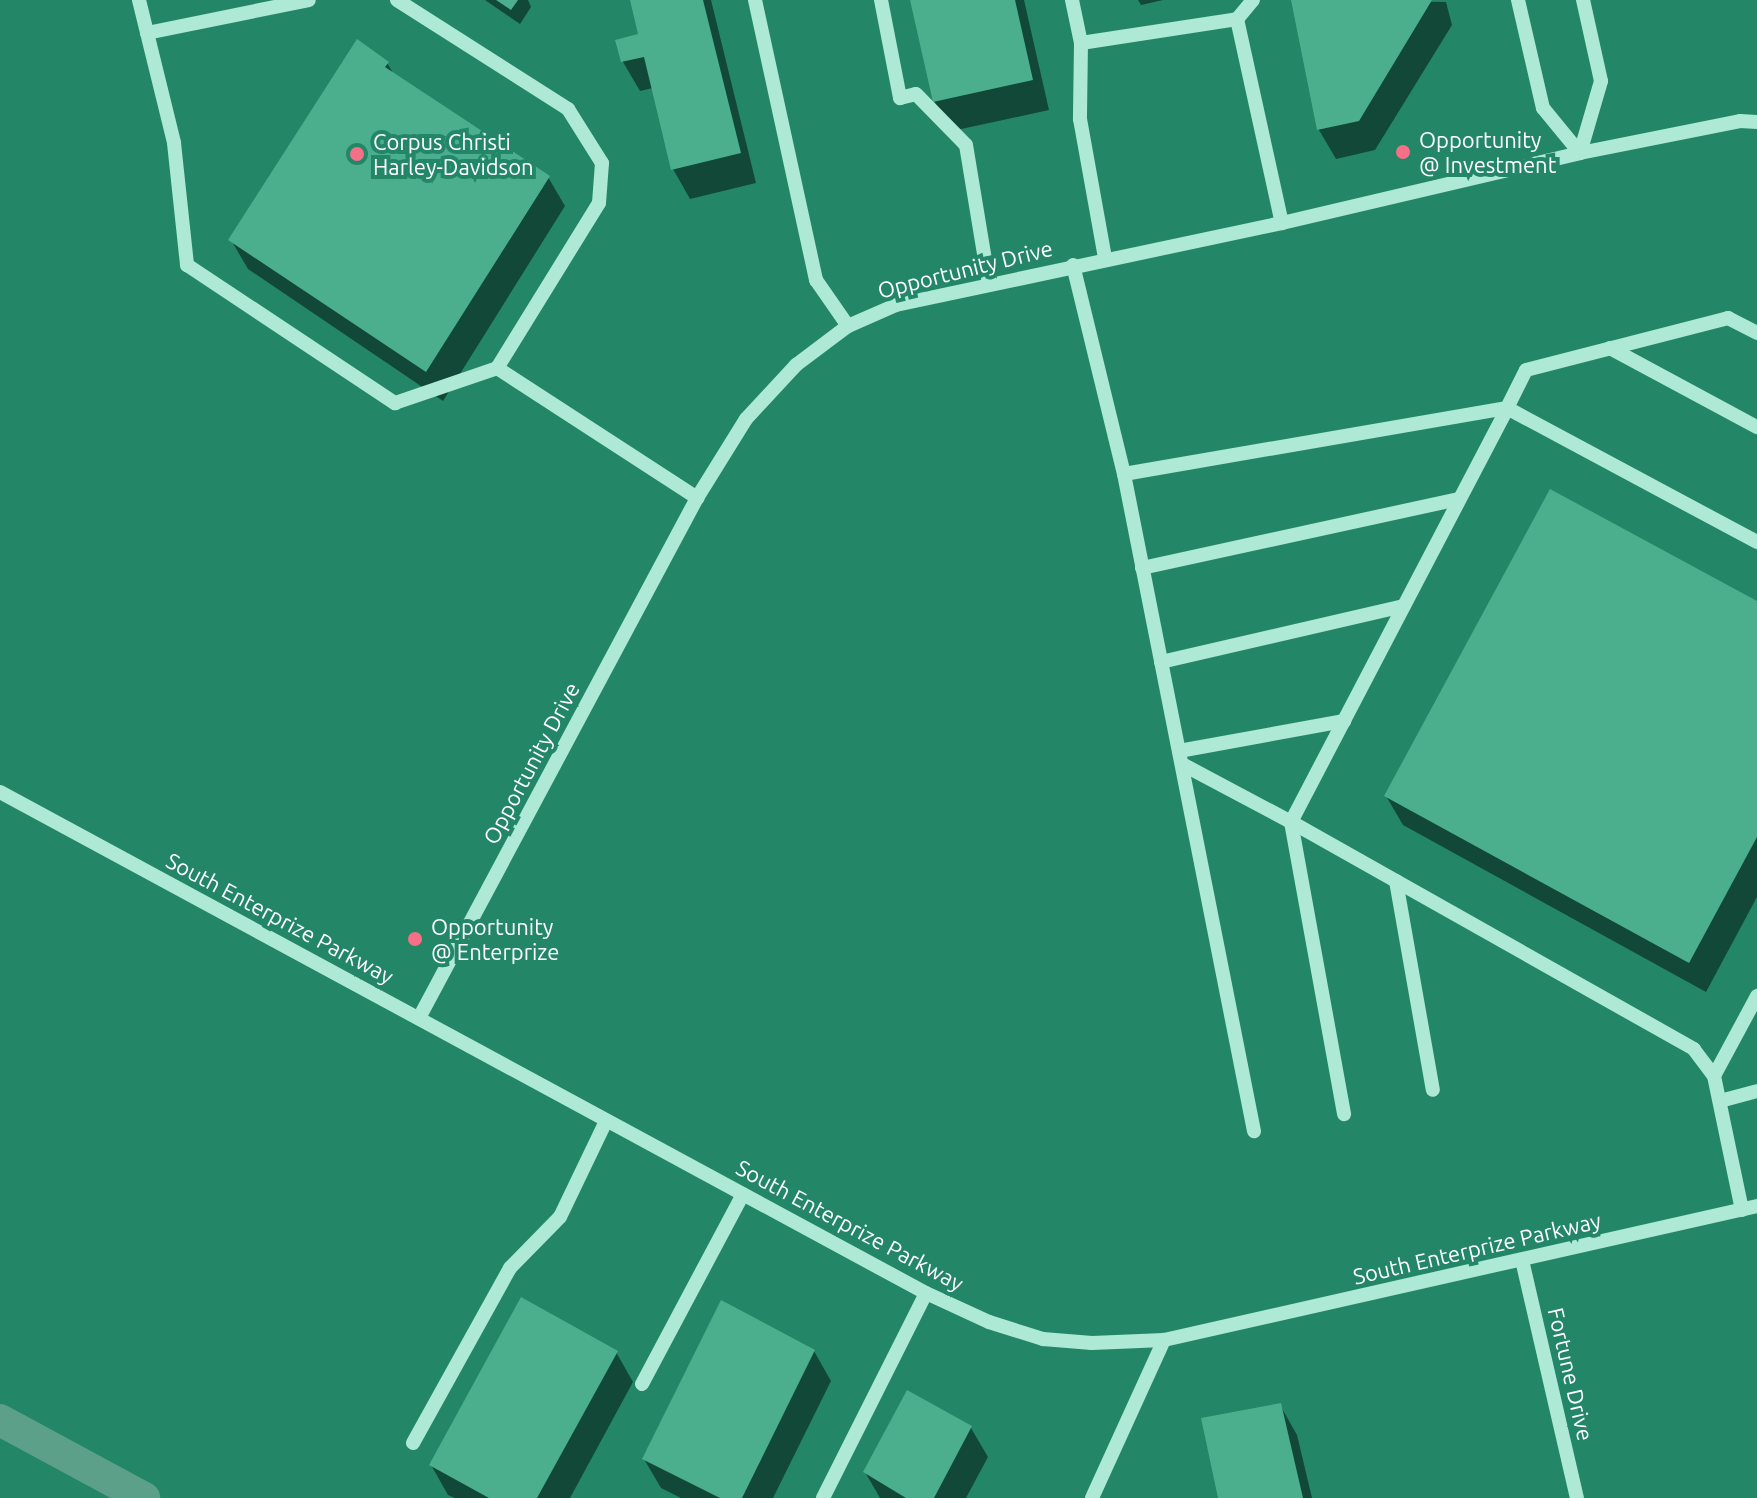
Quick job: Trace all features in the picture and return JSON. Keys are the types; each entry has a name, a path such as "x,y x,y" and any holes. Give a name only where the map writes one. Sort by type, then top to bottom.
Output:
{"street":[{"path":"139,0 174,143 187,265 395,403 497,368 599,203 602,163 568,109 397,0"},
{"path":"147,33 309,0"},
{"path":"755,0 816,280 848,326"},
{"path":"881,0 900,98 916,94 966,145 989,284"},
{"path":"1072,0 1081,43 1080,119 1105,258"},
{"path":"1081,43 1237,19 1253,0"},
{"path":"1518,0 1543,108 1580,153"},
{"path":"1580,153 1601,81 1583,0"},
{"path":"1237,19 1282,223"},
{"name":"Opportunity Drive","path":"419,1018 697,498 746,419 796,365 848,326 896,305 1073,265 1282,223 1580,153 1740,121 1757,122"},
{"path":"1073,265 1124,474 1254,1131"},
{"path":"1344,1114 1291,822 1526,370 1728,318 1757,333"},
{"path":"1610,348 1757,427"},
{"path":"497,368 697,498"},
{"path":"1124,474 1507,408 1757,542"},
{"path":"1142,568 1459,499"},
{"path":"1161,662 1404,606"},
{"path":"1180,758 1344,721"},
{"path":"1180,758 1694,1049 1714,1076 1750,1208"},
{"name":"South Enterprize Parkway","path":"0,792 926,1293 989,1322 1043,1339 1092,1343 1164,1340 1750,1208"},
{"path":"1396,881 1433,1090"},
{"path":"1714,1076 1757,996"},
{"path":"1720,1101 1757,1091"},
{"path":"413,1443 510,1268 560,1217 606,1121"},
{"path":"642,1384 743,1194"},
{"name":"Fortune Drive","path":"1522,1260 1577,1498"},
{"path":"823,1498 926,1293"},
{"path":"1092,1498 1164,1340"}],"building":[{"path":"496,0 518,0 511,10"},
{"path":"630,0 703,0 741,153 671,170 644,57 621,62 615,40 638,34"},
{"path":"910,0 1015,0 1033,80 933,102"},
{"path":"1291,0 1432,0 1359,121 1317,130"},
{"path":"357,39 389,62 385,67 550,176 426,372 228,240"},
{"path":"1550,489 1757,601 1757,837 1689,963 1384,796"},
{"path":"521,1297 618,1351 537,1498 489,1498 429,1465"},
{"path":"721,1300 815,1350 742,1498 720,1498 642,1459"},
{"path":"907,1390 972,1426 934,1498 906,1498 863,1472"},
{"path":"1281,1403 1303,1498 1218,1498 1201,1418"}],"waterway":[{"path":"0,1420 144,1498"}],"place":[{"name":"Opportunity @ Investment","path":"1403,152"},
{"name":"Corpus Christi Harley-Davidson","path":"357,154"},
{"name":"Opportunity @ Enterprize","path":"415,939"}]}
